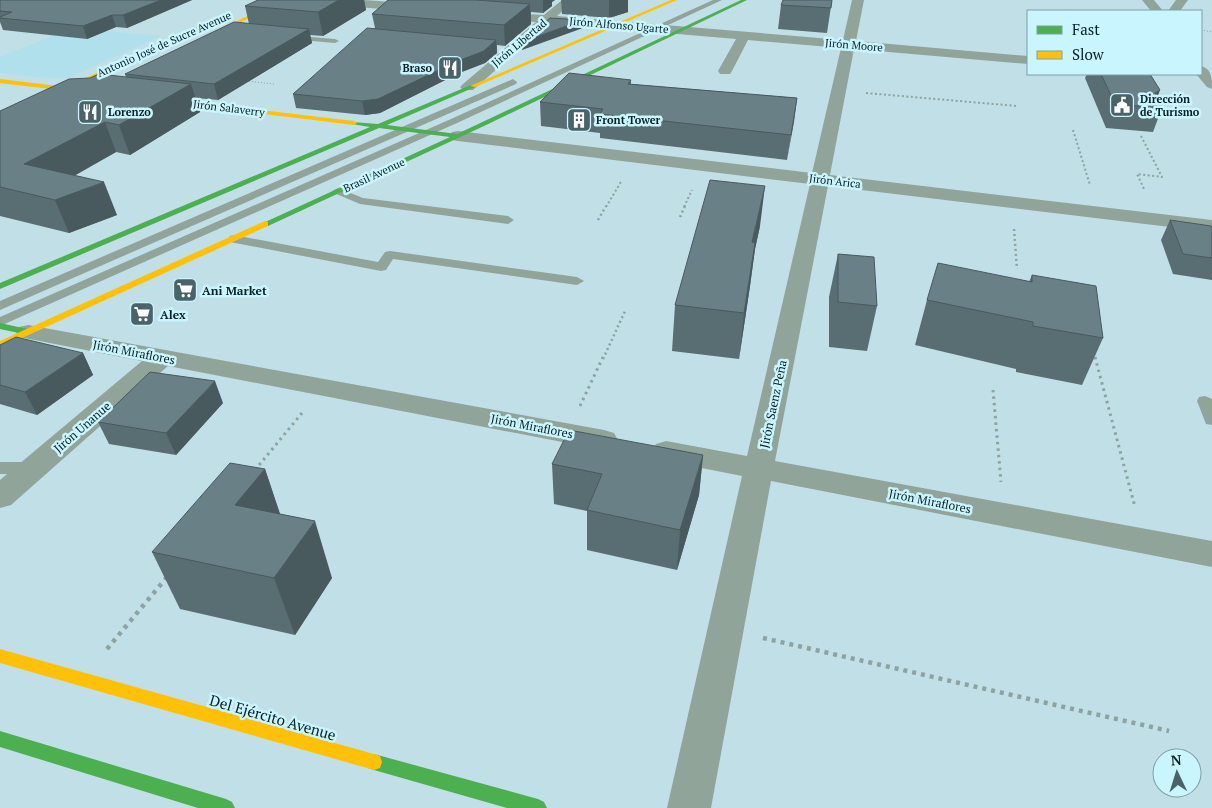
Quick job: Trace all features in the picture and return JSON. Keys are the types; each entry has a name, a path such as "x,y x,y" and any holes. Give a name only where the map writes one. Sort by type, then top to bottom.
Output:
{"main road":[{"name":"Antonio José de Sucre Avenue","path":"0,119 70,94 262,0"},
{"path":"0,81 70,94 94,92 285,0"},
{"path":"0,286 675,0"},
{"name":"Brasil Avenue","path":"0,345 458,136 745,0"},
{"name":"Jirón Salaverry","path":"147,98 458,136"},
{"path":"0,326 28,332"},
{"name":"Del Ejército Avenue","path":"0,656 538,808"},
{"path":"0,739 226,808"}],"street":[{"path":"319,0 430,9"},
{"name":"Jirón Libertad","path":"468,87 504,49 547,19 569,0"},
{"name":"Jirón Saenz Peña","path":"689,808 858,0"},
{"path":"1148,0 1156,10"},
{"name":"Jirón Alfonso Ugarte","path":"479,14 679,30"},
{"name":"Jirón Moore","path":"679,30 1027,60"},
{"path":"726,71 744,36"},
{"name":"Jirón Arica","path":"458,136 1212,226"},
{"name":"Jirón Miraflores","path":"28,332 1212,554"},
{"name":"Jirón Unanue","path":"0,497 164,357"}],"lane":[{"path":"611,39 700,0"},
{"name":"Brasil Avenue","path":"0,322 429,132 719,0"},
{"path":"219,31 238,32"},
{"path":"277,36 336,42"},
{"path":"0,306 521,79"},
{"path":"570,83 589,85"},
{"path":"338,191 360,201 508,220"},
{"path":"234,238 381,267 390,255 577,280"},
{"path":"1205,401 1212,420"},
{"path":"0,468 34,468"}],"path":[{"path":"246,80 275,84"},
{"path":"839,90 1017,106"},
{"path":"1072,130 1098,212"},
{"path":"1141,136 1162,177 1137,174 1157,219"},
{"path":"598,220 636,157"},
{"path":"1012,202 1017,268"},
{"path":"567,433 626,309"},
{"path":"1093,350 1144,541"},
{"path":"253,472 323,387"},
{"path":"993,390 1004,515"},
{"path":"83,679 171,571"},
{"path":"725,629 1169,731"}],"shaded area":[{"path":"73,28 161,36 70,77 56,79 0,73 0,57"}],"building":[{"path":"0,0 161,0 123,15 112,15 83,26 0,18 12,12 0,11"},
{"path":"258,0 339,0 318,12 245,6"},
{"path":"388,0 476,0 530,4 504,25 372,14"},
{"path":"783,0 832,0 831,8 781,5"},
{"path":"550,18 583,20 522,42"},
{"path":"234,22 309,29 214,84 125,74"},
{"path":"367,28 496,40 484,51 458,61 378,99 362,101 293,94"},
{"path":"569,73 631,80 628,84 797,98 791,135 600,114 603,109 540,102"},
{"path":"99,74 191,84 119,125 105,122 24,164 104,182 55,200 0,187 0,111 69,79 90,78"},
{"path":"1101,75 1151,75 1160,90 1155,93 1162,108 1115,104"},
{"path":"710,180 765,186 752,242 755,243 744,313 675,305"},
{"path":"1170,220 1211,226 1212,258 1183,254"},
{"path":"838,254 874,257 877,306 838,302"},
{"path":"938,263 1032,282 1032,275 1096,286 1103,338 1033,326 1033,322 927,300"},
{"path":"16,337 83,353 25,392 0,385 0,345"},
{"path":"150,372 215,381 166,433 98,422"},
{"path":"569,430 703,455 680,530 587,510 602,474 552,464"},
{"path":"230,463 265,469 235,505 315,521 274,578 152,552"}],"traffic: fast":[{"path":"265,224 482,125 745,0"},
{"path":"0,286 473,86"},
{"path":"354,123 458,136"},
{"path":"0,326 28,332"},
{"path":"0,739 226,808"},
{"path":"374,762 538,808"}],"traffic: slow":[{"path":"202,39 285,0"},
{"path":"473,86 675,0"},
{"path":"0,119 217,20"},
{"path":"0,81 88,91"},
{"path":"160,100 354,123"},
{"path":"0,345 265,224"},
{"path":"0,656 374,762"}],"place":[{"name":"Braso","path":"450,68"},
{"name":"Dirección de Turismo","path":"1122,105"},
{"name":"Lorenzo","path":"90,112"},
{"name":"Front Tower","path":"579,120"},
{"name":"Ani Market","path":"185,290"},
{"name":"Alex","path":"142,314"}]}
